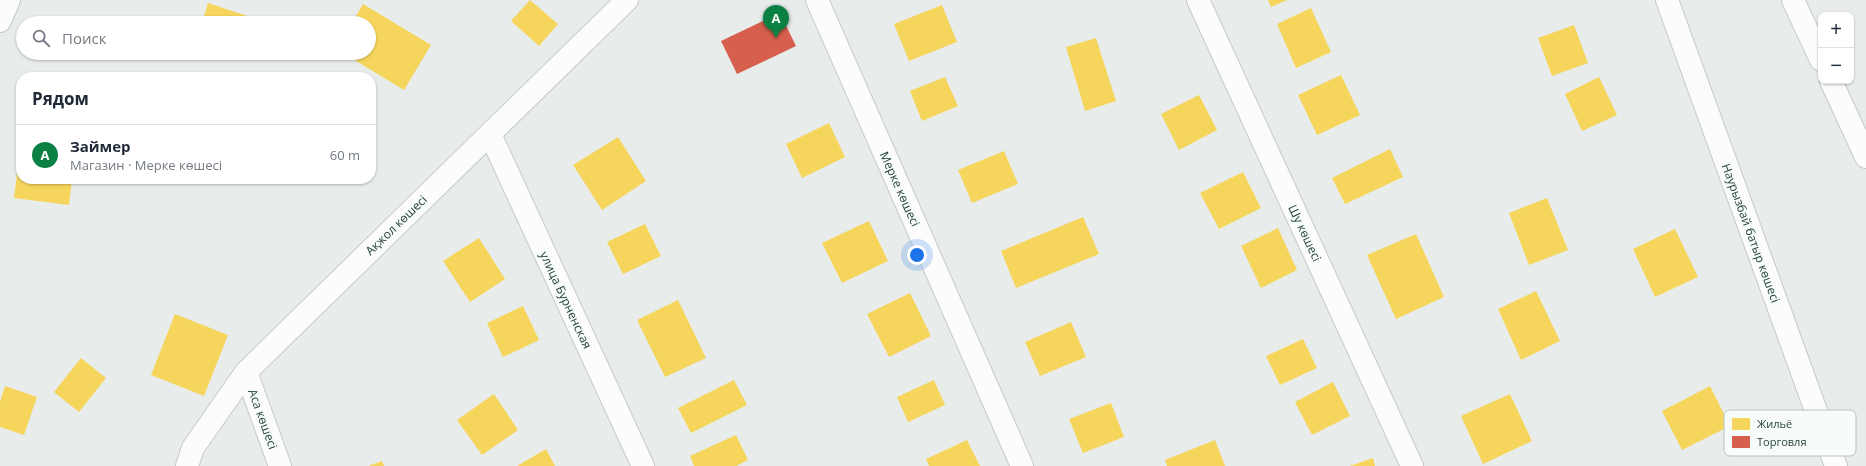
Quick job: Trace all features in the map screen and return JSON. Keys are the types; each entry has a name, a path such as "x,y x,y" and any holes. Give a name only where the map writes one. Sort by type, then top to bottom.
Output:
{"street":[{"path":"0,20 9,0"},
{"name":"Ақжол көшесі","path":"187,466 193,448 246,372 627,0"},
{"name":"Мерке көшесі","path":"817,0 1022,466"},
{"name":"Шу көшесі","path":"1198,0 1412,466"},
{"name":"Наурызбай батыр көшесі","path":"1667,0 1816,410"},
{"path":"1793,0 1818,54"},
{"path":"1832,84 1866,157"},
{"name":"улица Бурненская","path":"490,134 643,466"},
{"name":"Аса көшесі","path":"246,372 280,466"},
{"name":"Наурызбай батыр көшесі","path":"1832,456 1836,466"}],"building: Жильё":[{"path":"530,0 558,24 539,46 511,21"},
{"path":"1268,0 1287,0 1271,7"},
{"path":"208,3 247,16 204,16"},
{"path":"363,4 431,45 404,90 355,60 376,60 376,16 356,16"},
{"path":"942,5 957,42 909,61 894,24"},
{"path":"1311,8 1331,52 1296,68 1277,24"},
{"path":"1574,25 1588,63 1552,76 1538,38"},
{"path":"1096,38 1116,101 1085,111 1066,47"},
{"path":"1341,75 1360,115 1317,135 1298,95"},
{"path":"945,77 958,106 922,121 910,91"},
{"path":"1599,77 1617,115 1582,131 1565,94"},
{"path":"1199,95 1217,130 1179,150 1161,114"},
{"path":"829,123 845,157 802,178 786,144"},
{"path":"618,137 646,181 602,210 573,165"},
{"path":"1390,149 1403,177 1345,204 1332,178"},
{"path":"1004,151 1018,184 972,203 958,170"},
{"path":"1243,172 1261,208 1219,229 1200,193"},
{"path":"16,182 16,184 71,184 69,205 14,198"},
{"path":"1547,198 1568,250 1529,265 1509,213"},
{"path":"1083,217 1099,254 1016,288 1001,251"},
{"path":"869,221 888,261 842,283 822,243"},
{"path":"645,224 661,256 623,274 607,242"},
{"path":"1278,228 1297,270 1261,288 1241,246"},
{"path":"1675,229 1698,277 1655,297 1633,249"},
{"path":"1416,234 1444,297 1396,319 1367,255"},
{"path":"479,238 505,279 470,302 443,261"},
{"path":"1536,291 1560,341 1521,360 1498,309"},
{"path":"910,293 931,336 889,357 867,314"},
{"path":"678,300 706,358 665,377 637,320"},
{"path":"523,306 539,340 503,357 487,323"},
{"path":"175,314 228,335 204,396 151,375"},
{"path":"1071,322 1086,357 1040,376 1025,342"},
{"path":"1303,339 1317,368 1280,385 1266,356"},
{"path":"81,358 106,378 79,412 54,392"},
{"path":"734,380 747,405 691,433 678,408"},
{"path":"934,380 945,405 908,422 897,397"},
{"path":"1333,382 1350,416 1312,435 1295,402"},
{"path":"5,386 37,397 24,435 0,427 0,402"},
{"path":"1710,386 1724,414 1724,429 1682,450 1662,411"},
{"path":"494,394 518,430 482,455 457,420"},
{"path":"1510,394 1532,441 1483,464 1461,416"},
{"path":"1111,403 1124,437 1083,453 1069,419"},
{"path":"736,435 748,460 736,466 694,466 690,456"},
{"path":"967,440 980,466 929,466 926,459"},
{"path":"1215,440 1225,466 1167,466 1165,460"},
{"path":"546,449 555,466 517,466"},
{"path":"1373,458 1375,466 1350,466"},
{"path":"382,461 384,466 368,466"}],"building: Торговля":[{"path":"780,13 796,46 737,74 721,41"}],"place":[{"name":"Займер","path":"776,38"}]}
